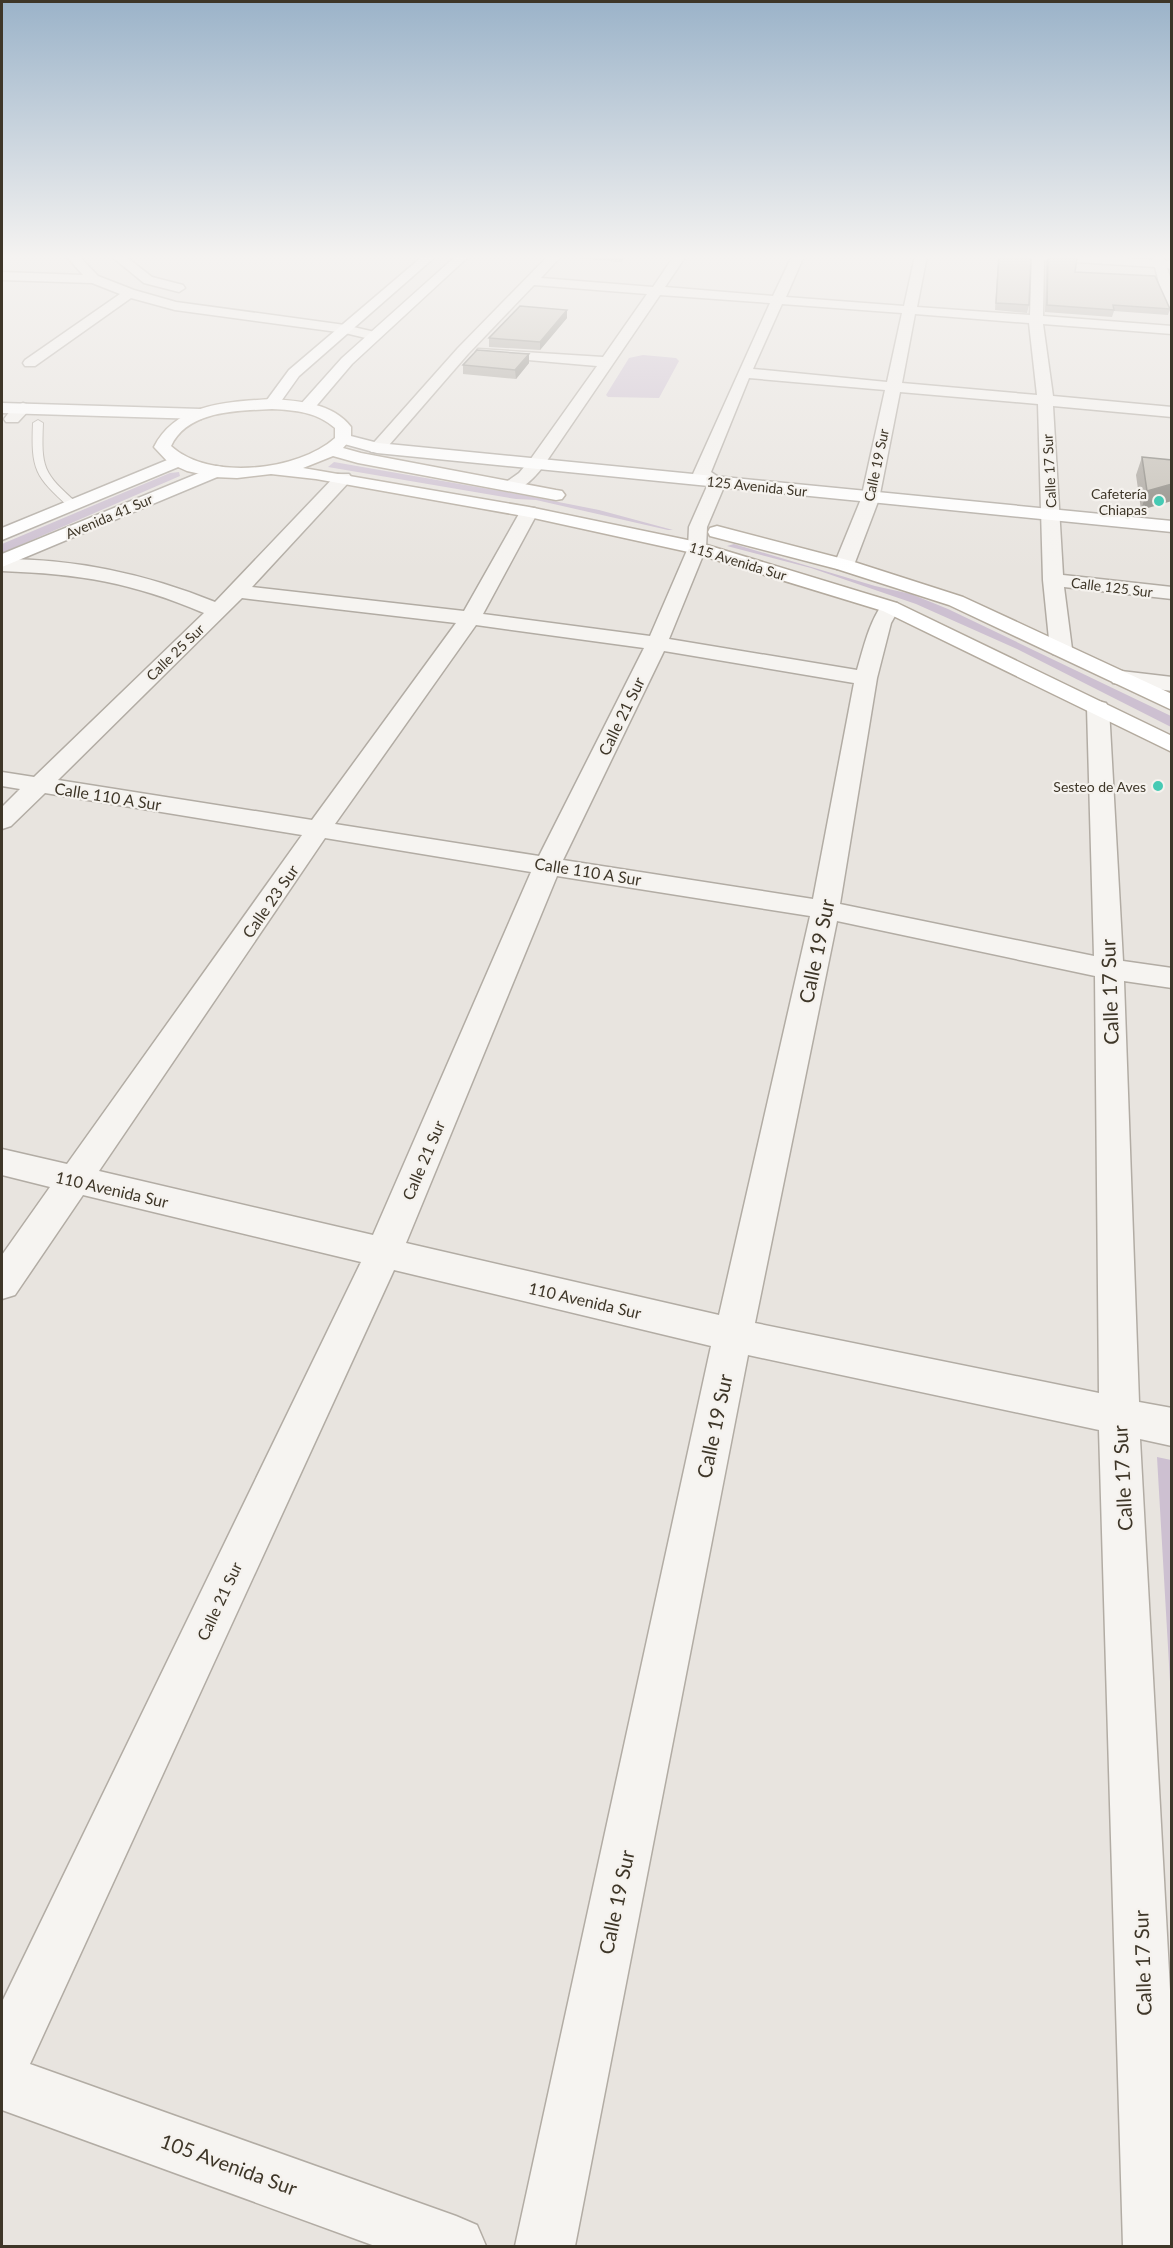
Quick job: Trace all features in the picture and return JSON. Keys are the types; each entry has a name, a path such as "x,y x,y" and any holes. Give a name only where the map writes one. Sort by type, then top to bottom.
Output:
{"main road":[{"path":"272,404 294,373 308,361"},
{"path":"306,408 347,361"},
{"path":"272,404 306,408 334,417 343,427 337,444 299,464 274,470 216,471 177,461 169,457 162,447 165,435 180,423 201,414 226,408 272,404"},
{"path":"12,412 201,414"},
{"path":"337,444 358,458 512,485 577,500"},
{"name":"125 Avenida Sur","path":"337,444 1172,527"},
{"name":"Avenida 41 Sur","path":"2,535 177,461"},
{"name":"115 Avenida Sur","path":"274,470 343,478 529,512 690,532 844,565 956,601 1061,650 1172,745"},
{"name":"Avenida 41 Sur","path":"2,563 216,471"},
{"name":"115 Avenida Sur","path":"690,532 1109,693 1172,703"}],"street":[{"path":"377,448 454,361"},
{"path":"593,361 607,362"},
{"path":"717,482 702,474 750,361"},
{"name":"Calle 19 Sur","path":"844,565 870,497 898,361"},
{"name":"Calle 17 Sur","path":"1041,361 1052,515 1053,580 1061,650"},
{"path":"512,485 525,477 536,464 607,362"},
{"path":"744,373 1172,412"},
{"name":"Calle 25 Sur","path":"2,821 218,611 343,478"},
{"name":"Calle 21 Sur","path":"2,2061 384,1252 548,864 656,643 690,532 717,482"},
{"name":"Calle 23 Sur","path":"2,1284 318,830 470,618 529,512"},
{"path":"2,563 49,565 107,572 170,590 218,611"},
{"name":"Calle 125 Sur","path":"1053,580 1172,593"},
{"path":"237,591 470,618 656,643 866,678"},
{"name":"Calle 19 Sur","path":"545,2247 733,1335 825,910 866,678 881,623 890,608"},
{"path":"1109,693 1172,684"},
{"name":"Calle 17 Sur","path":"1109,693 1109,969 1119,1417 1153,2247"},
{"name":"Calle 110 A Sur","path":"2,778 825,910 1109,969 1172,978"},
{"name":"110 Avenida Sur","path":"2,1162 733,1335 1172,1427"},
{"name":"105 Avenida Sur","path":"2,2082 456,2247"}],"lane":[{"path":"38,423 37,451 41,476 73,505"}],"shaded area":[{"path":"627,361 679,361 659,398 608,397 606,395"},
{"path":"334,462 599,510 673,530 536,500 516,499 328,467"},
{"path":"179,472 180,476 2,553 2,544 170,473"},
{"path":"734,544 875,586 911,594 948,609 1171,716 1171,727 1017,649 916,604 811,568 727,546"},
{"path":"1157,1457 1171,1460 1171,1699"}],"building":[{"path":"467,361 523,361 515,370 463,365"},
{"path":"1142,457 1172,460 1172,484 1147,491"}],"place":[{"name":"Cafetería Chiapas","path":"1159,501"},
{"name":"Sesteo de Aves","path":"1158,786"}]}
